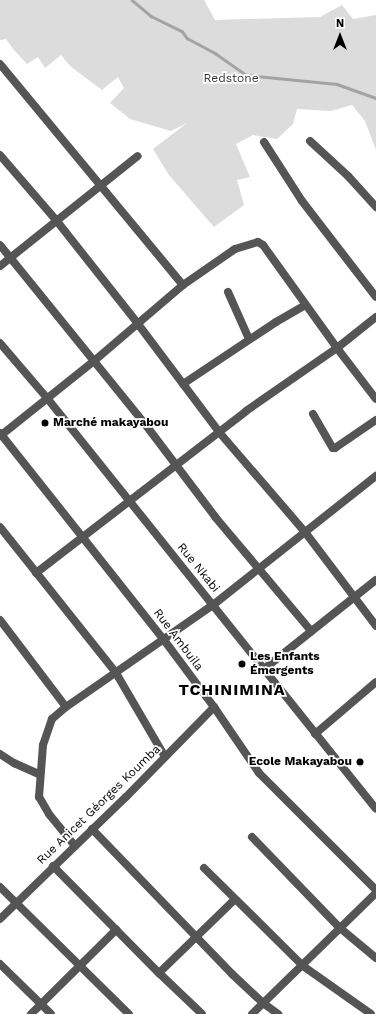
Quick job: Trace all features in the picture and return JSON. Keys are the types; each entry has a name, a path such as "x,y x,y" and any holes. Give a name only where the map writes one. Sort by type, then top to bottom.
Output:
{"street":[{"path":"0,64 183,286"},
{"path":"310,141 348,176 376,207"},
{"path":"264,142 302,201 376,297"},
{"path":"0,155 56,220 138,324 218,432 306,532 376,626"},
{"path":"0,266 138,156"},
{"path":"0,434 94,361 183,286 235,249 258,242 263,245 306,306 376,399"},
{"path":"0,245 94,361 216,518 311,631"},
{"path":"228,292 249,339"},
{"path":"183,384 249,339 306,306"},
{"path":"36,573 218,432 337,348 376,317"},
{"name":"Rue Nkabi","path":"0,343 48,398 129,502 376,810"},
{"path":"313,414 333,448 376,420"},
{"name":"Rue Ambuila","path":"0,434 164,640 214,707 259,773 376,890"},
{"path":"75,846 42,804 39,797 39,774 43,745 52,719 66,707 213,605 376,476"},
{"path":"0,527 116,673 165,757"},
{"path":"264,669 376,580"},
{"path":"0,620 66,707"},
{"path":"315,734 376,682"},
{"name":"Rue Anicet Géorges Koumba","path":"0,919 15,902 75,846 214,707"},
{"path":"0,754 14,763 39,774"},
{"path":"92,829 196,938 263,1003 278,1014"},
{"path":"252,837 340,928 376,958"},
{"path":"53,866 159,973 202,1014"},
{"path":"204,868 234,900 302,966 371,1014"},
{"path":"0,887 82,966 129,1014"},
{"path":"252,1014 376,893"},
{"path":"159,973 234,900"},
{"path":"31,1014 82,966 116,930"},
{"path":"0,964 40,1005 51,1014"}],"green space":[{"name":"Redstone","path":"0,0 204,0 215,20 320,17 342,5 353,19 376,15 376,150 365,121 352,105 331,111 297,109 293,124 277,139 253,135 236,144 250,177 237,180 244,205 214,227 169,175 153,149 187,123 171,131 130,119 110,103 124,88 118,77 102,90 70,66 61,55 45,68 38,57 27,64 6,39 0,40"}],"waterway":[{"path":"132,0 151,16 182,31 187,38 215,53 247,75 337,84 376,98"}],"place":[{"name":"Marché makayabou","path":"45,423"},
{"name":"Les Enfants Émergents","path":"242,664"},
{"name":"Ecole Makayabou","path":"360,762"}],"district":[{"name":"TCHINIMINA","path":"232,690"}]}
